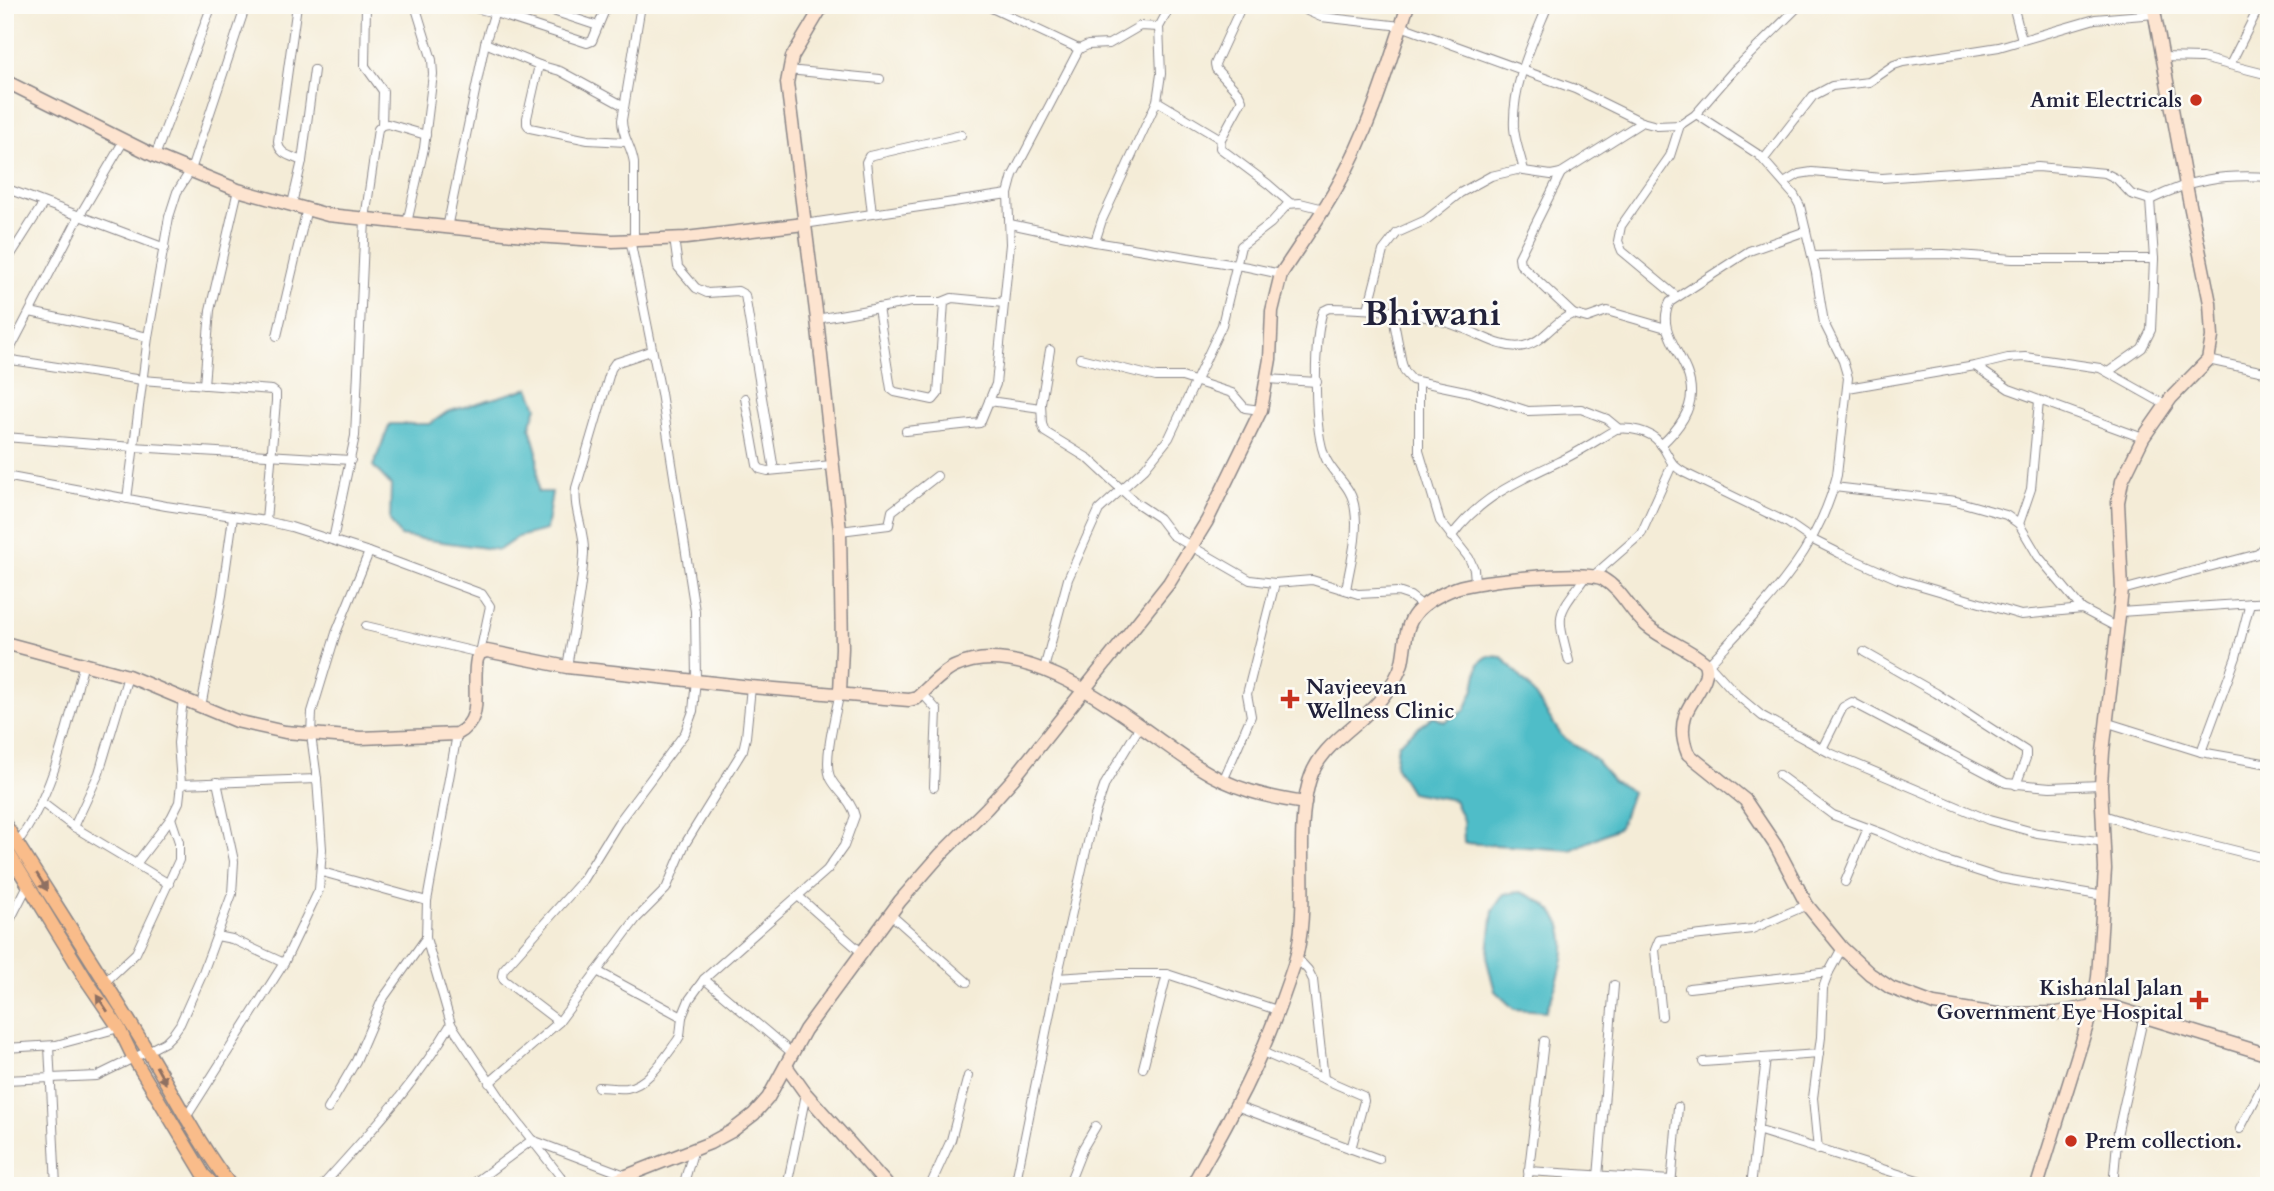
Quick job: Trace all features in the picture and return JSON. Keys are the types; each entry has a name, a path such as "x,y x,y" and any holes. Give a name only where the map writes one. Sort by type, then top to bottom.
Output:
{"main road":[{"path":"5,824 16,865 119,1028 133,1057 204,1175 215,1186"},
{"path":"11,845 105,982 148,1051 185,1119 231,1186"},
{"path":"2266,1186 2269,1181"}],"street":[{"path":"127,499 148,337 173,202 191,170 246,5"},
{"path":"297,5 278,148 302,161"},
{"path":"333,540 351,460 357,409 365,219 379,129 382,125 383,91 365,66 366,5"},
{"path":"407,223 426,135 433,74 415,5"},
{"path":"463,5 496,9 581,43 592,41 607,5"},
{"path":"535,5 598,26"},
{"path":"559,1022 504,980 503,970 582,881 618,823 685,733 693,711 696,679 693,597 661,393 632,239 633,154 622,129 641,5"},
{"path":"598,1087 628,1088 640,1083 677,1041 689,1000 705,979 836,859 854,820 854,810 830,776 828,768 839,692 842,648 840,531 788,91 788,70 792,57 823,5"},
{"path":"985,5 1079,49"},
{"path":"1095,242 1102,219 1157,102 1161,74 1159,27 1171,5"},
{"path":"1242,5 1215,64 1216,69 1239,94 1241,100 1220,138 1220,148 1290,203"},
{"path":"1294,5 1321,17 1401,26 1575,89 1642,122 1657,126 1680,125 1696,114 1734,69 1800,5"},
{"path":"601,1186 627,1180 694,1149 732,1131 754,1114 768,1098 805,1030 890,914 941,854 987,808 1169,583 1213,509 1261,410 1267,379 1272,311 1281,274 1324,209 1357,148 1408,5"},
{"path":"1524,171 1514,124 1517,90 1548,5"},
{"path":"2013,5 2022,40"},
{"path":"2127,5 2130,15"},
{"path":"2230,65 2260,5"},
{"path":"447,228 485,43 496,9"},
{"path":"1764,159 1813,96 1823,88 1866,83 1903,62 1999,47 2083,22 2154,10 2213,319 2211,349 2208,360 2166,405 2143,438 2122,481 2118,502 2122,590 2105,722 2101,785 2105,842 2098,977 2094,1006 2037,1186"},
{"path":"155,156 209,13"},
{"path":"906,431 980,423 996,384 1010,224 1008,194 1013,175 1079,49 1088,45 1109,44 1140,26 1159,27"},
{"path":"485,43 560,71 624,106"},
{"path":"2163,57 2202,58 2269,75"},
{"path":"539,65 527,118 530,128 588,140 626,142"},
{"path":"292,204 302,161 314,70"},
{"path":"788,70 880,79"},
{"path":"5,81 155,156 238,190 328,215 593,240 674,238 804,224 1008,194"},
{"path":"1157,102 1220,138"},
{"path":"1696,114 1747,145 1764,159 1798,201 1813,256 1822,317 1846,369 1848,388 1834,487 1811,539 1781,587 1708,665 1706,675 1684,717 1683,737 1688,754 1745,800 1776,846 1807,905 1842,948 1870,974 1891,988 1934,1004 1997,1014 2057,1013 2094,1006 2113,1007 2269,1055"},
{"path":"1368,309 1383,251 1397,233 1426,220 1474,184 1508,171 1552,175 1561,173 1642,122"},
{"path":"382,125 388,124 426,135"},
{"path":"1676,296 1622,251 1618,236 1621,226 1670,156 1680,125"},
{"path":"872,214 866,162 869,156 961,135"},
{"path":"123,142 80,215 5,359 142,380 266,389 276,393 265,521"},
{"path":"1784,183 1800,174 1812,172 1882,178 1929,177 2028,167 2105,173 2117,179 2132,194 2150,200 2194,181 2222,176 2269,177"},
{"path":"1561,173 1518,257 1520,264 1573,314 1587,318 1607,311 1666,328"},
{"path":"5,188 165,248"},
{"path":"204,385 212,303 238,190"},
{"path":"2108,372 2138,351 2150,334 2154,259 2150,200"},
{"path":"1044,669 1070,572 1099,510 1154,458 1170,438 1222,325 1244,242 1271,223 1284,206 1290,203 1324,209"},
{"path":"5,264 43,204"},
{"path":"277,335 307,208"},
{"path":"1010,224 1095,242 1281,274"},
{"path":"1661,445 1686,416 1691,395 1688,373 1666,328 1668,306 1676,296 1749,251 1806,231"},
{"path":"674,238 678,267 696,288 707,293 738,291 744,295 774,470"},
{"path":"1813,256 1944,254 2013,259 2154,259"},
{"path":"817,319 912,302 944,302 954,298 1004,303"},
{"path":"878,308 889,386 895,392 933,400 938,394 944,302"},
{"path":"1346,590 1355,533 1355,510 1349,489 1328,463 1322,446 1317,382 1318,340 1324,311 1329,308 1368,309 1439,318 1503,345 1516,347 1535,342 1573,314"},
{"path":"30,312 148,337"},
{"path":"1392,312 1405,372 1419,383 1457,389 1528,411 1581,409 1606,419 1618,428 1643,432 1656,439 1672,466 1788,523 1811,539 1898,579 2013,614 2029,615 2068,608 2082,609"},
{"path":"1050,350 1041,408 1045,432 1089,459 1135,502 1158,518 1170,533 1191,548 1250,580 1275,583 1312,580 1361,594 1403,593 1423,606"},
{"path":"567,667 584,554 574,502 576,488 611,369 615,363 651,351"},
{"path":"1848,388 2025,357 2082,364 2108,372 2166,405"},
{"path":"1080,358 1156,377 1182,377 1232,393 1245,408 1261,410"},
{"path":"2208,360 2269,373"},
{"path":"1975,366 2004,386 2143,438"},
{"path":"1267,379 1317,382"},
{"path":"1419,383 1419,451 1440,521 1472,565 1475,582"},
{"path":"745,398 757,465 764,471 832,465"},
{"path":"989,401 1041,408"},
{"path":"2018,524 2028,504 2031,489 2039,401"},
{"path":"1451,537 1469,514 1502,489 1559,462 1618,428"},
{"path":"5,437 351,460"},
{"path":"1569,661 1560,628 1560,613 1590,576 1641,534 1672,466"},
{"path":"5,476 265,521 369,552 482,594 491,606 476,666 474,719 467,729 457,734 361,738 285,732 236,721 128,676 5,643"},
{"path":"840,531 887,525 896,508 937,476"},
{"path":"1834,487 1956,501 1994,511 2018,524 2038,555 2082,609 2118,628"},
{"path":"201,707 219,615 233,517"},
{"path":"2122,590 2258,554 2266,545 2269,517"},
{"path":"185,1119 284,963 319,890 322,872 317,779 311,735 314,701 336,632 369,552"},
{"path":"1192,1186 1236,1106 1277,1010 1296,957 1301,930 1305,803 1311,777 1326,751 1345,731 1374,708 1394,681 1402,663 1409,625 1423,606 1449,591 1475,582 1590,576 1604,579 1647,626 1708,665 1747,705 1822,749 1989,820 2038,833 2105,842"},
{"path":"1223,781 1251,716 1247,694 1275,583"},
{"path":"2120,612 2269,601"},
{"path":"2201,752 2236,657 2250,603"},
{"path":"366,626 480,653 494,652 567,667 751,687 839,692 909,700 922,694 948,670 974,662 1001,660 1044,669 1084,690 1223,781 1259,796 1305,803"},
{"path":"1864,652 1936,693 2026,751 2016,785"},
{"path":"11,845 35,816 41,802 84,663"},
{"path":"74,827 99,773 128,676"},
{"path":"489,1083 559,1022 636,919 666,889 685,844 737,762 746,737 751,687"},
{"path":"922,694 937,710 934,787"},
{"path":"136,864 171,818 179,802 181,784 178,743 183,699"},
{"path":"1822,749 1843,707 1852,702 1993,777 2016,785 2050,788 2101,785"},
{"path":"2105,722 2201,752 2269,764"},
{"path":"1015,1186 1057,978 1099,798 1140,726"},
{"path":"457,734 427,901 426,938 451,1024 489,1083 568,1186"},
{"path":"1779,775 1827,812 1940,859 1999,878 2104,896"},
{"path":"181,784 317,779"},
{"path":"5,1080 97,1076 165,1042 180,1024 232,894 234,861 217,782"},
{"path":"41,802 74,827 169,884"},
{"path":"2103,815 2269,859"},
{"path":"105,982 136,953 169,884 181,852 171,818"},
{"path":"1845,882 1868,828"},
{"path":"5,884 16,865"},
{"path":"322,872 427,901"},
{"path":"5,930 29,885"},
{"path":"798,896 861,952"},
{"path":"1662,1016 1655,950 1659,940 1752,929 1807,905"},
{"path":"890,914 967,982"},
{"path":"217,936 232,939 284,963"},
{"path":"328,1110 356,1061 382,1000 426,938"},
{"path":"1818,1150 1813,1098 1822,1000 1829,972 1842,948"},
{"path":"1296,957 1313,980 1324,1079"},
{"path":"597,971 682,1017"},
{"path":"1689,988 1829,972"},
{"path":"1057,978 1167,974 1277,1010"},
{"path":"1143,1069 1167,974"},
{"path":"705,979 792,1053"},
{"path":"1598,1177 1614,985"},
{"path":"2113,1186 2118,1131 2144,1015"},
{"path":"322,1186 396,1103 428,1062 451,1024"},
{"path":"5,1048 48,1046 119,1028"},
{"path":"1527,1186 1544,1041"},
{"path":"48,1046 56,1186"},
{"path":"1260,1051 1363,1096 1351,1149"},
{"path":"1703,1062 1819,1054"},
{"path":"1751,1186 1766,1058"},
{"path":"786,1066 806,1094 888,1186"},
{"path":"2240,1129 2269,1073"},
{"path":"930,1186 951,1140 968,1076"},
{"path":"787,1186 806,1094"},
{"path":"1236,1106 1379,1159"},
{"path":"1528,1171 1671,1183 1678,1107"},
{"path":"1068,1186 1083,1148 1096,1126"},
{"path":"1757,1130 1937,1186"},
{"path":"532,1140 627,1180"},
{"path":"470,1186 532,1140"},
{"path":"683,1186 694,1149"},
{"path":"5,1177 5,1186"}],"water":[{"path":"529,388 537,407 530,427 537,452 538,492 552,492 546,530 518,537 499,550 400,536 390,521 391,485 373,466 390,424 430,424 447,412"},
{"path":"1488,656 1502,657 1528,685 1562,736 1596,760 1612,780 1632,792 1620,827 1571,850 1464,843 1463,820 1454,800 1411,792 1395,766 1398,744 1433,716 1444,722 1465,710 1474,689 1479,663"},
{"path":"1520,892 1540,901 1553,913 1561,926 1563,958 1546,1011 1514,1009 1495,991 1487,961 1493,910 1504,894"}],"place":[{"name":"Amit Electricals","path":"2196,100"},
{"name":"Navjeevan Wellness Clinic","path":"1290,699"},
{"name":"Kishanlal Jalan Government Eye Hospital","path":"2199,1000"},
{"name":"Prem collection.","path":"2071,1141"}],"district":[{"name":"Bhiwani","path":"1432,313"}]}
